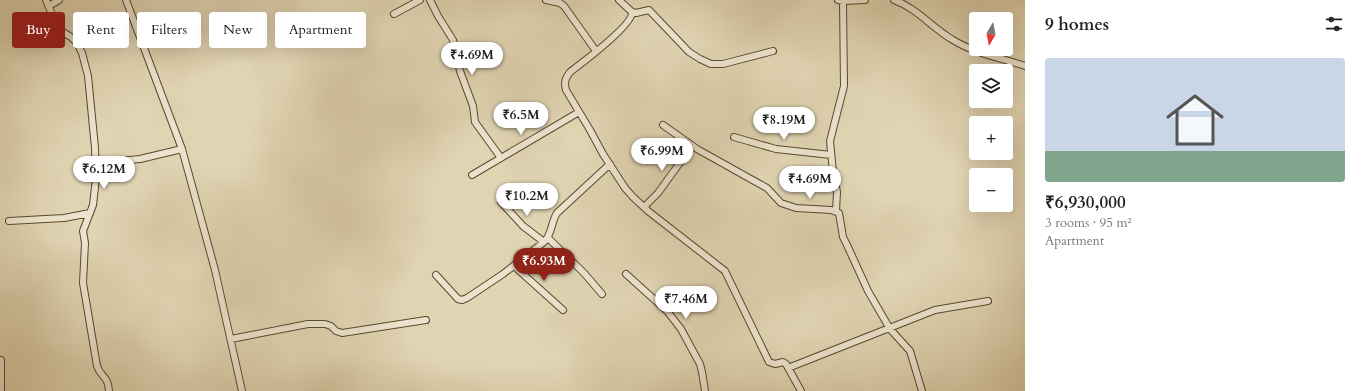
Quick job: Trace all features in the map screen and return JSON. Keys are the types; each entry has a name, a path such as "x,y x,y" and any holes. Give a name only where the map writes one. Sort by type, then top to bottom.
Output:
{"street":[{"path":"60,0 48,3 58,29 78,43 88,76 96,163 96,184 93,205 83,231 83,283 97,366 98,370 106,378 109,391"},
{"path":"126,0 182,149 215,270 242,391"},
{"path":"394,14 420,0"},
{"path":"430,0 453,40 460,71 473,106 475,122 502,158"},
{"path":"546,0 560,3 564,6 596,51"},
{"path":"619,0 632,12 636,13 649,10 683,47 700,59 711,64 723,64 773,51"},
{"path":"866,0 840,1 844,86 830,141 837,192 836,211 840,216 843,237 846,245 868,291 890,329 910,351 922,391"},
{"path":"894,0 915,10 953,40 969,48 1025,66"},
{"path":"632,12 631,19 596,51 570,72 565,78 564,84 566,90 625,188 644,207 724,271 769,362 775,364 783,362 786,364 801,391"},
{"path":"472,175 579,112"},
{"path":"663,125 692,146 767,188 781,203 796,208 836,211"},
{"path":"734,138 776,149 831,155"},
{"path":"644,207 658,193 692,146"},
{"path":"96,163 140,159 182,149"},
{"path":"436,275 455,297 462,300 473,294 514,266 546,240 557,213 610,164"},
{"path":"501,202 523,226 546,240 584,272 602,294"},
{"path":"9,221 64,218 90,213"},
{"path":"514,266 563,310"},
{"path":"626,274 667,311 681,329 700,364 705,391"},
{"path":"788,368 935,310 988,301"},
{"path":"231,339 315,324 330,326 336,331 342,332 426,320"},
{"path":"1,360 1,391"}]}
